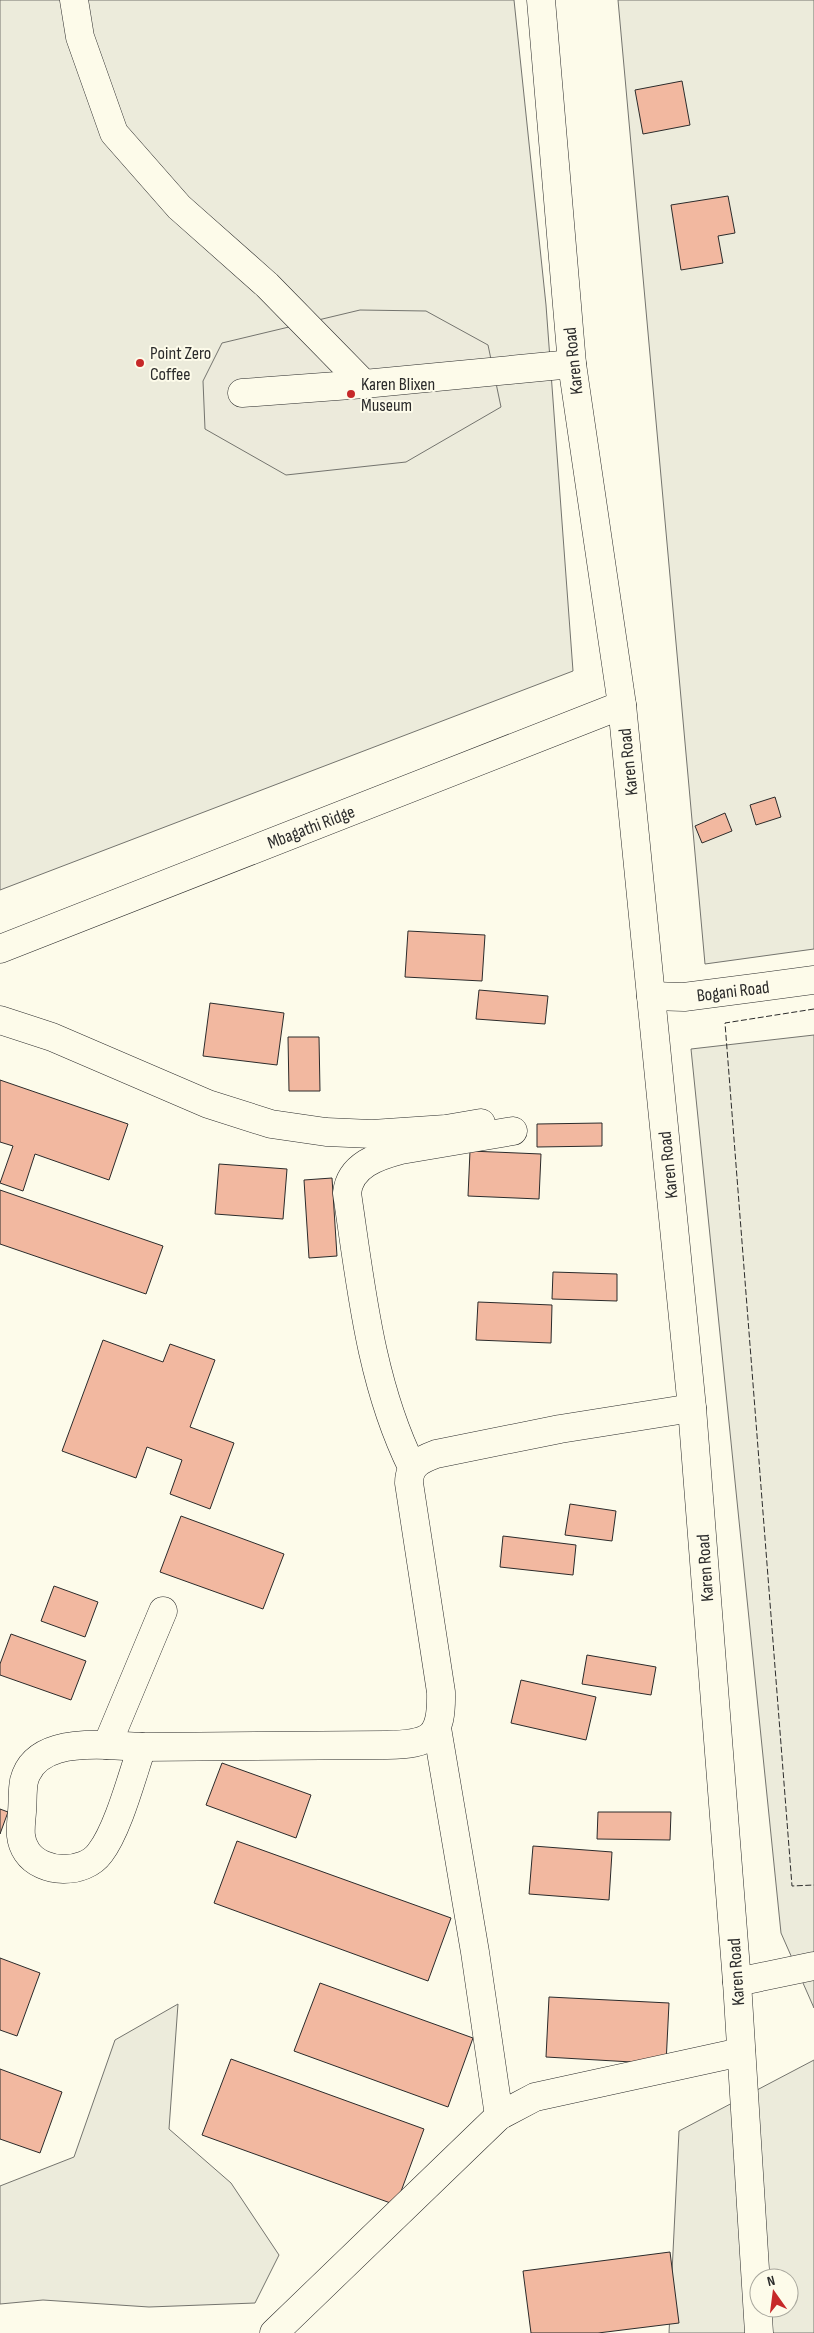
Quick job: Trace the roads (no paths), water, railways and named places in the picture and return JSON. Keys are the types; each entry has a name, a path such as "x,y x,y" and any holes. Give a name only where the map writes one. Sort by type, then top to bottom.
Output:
{"street":[{"path":"74,0 80,37 114,133 179,207 266,285 364,384"},
{"name":"Karen Road","path":"542,0 572,364 622,705 692,1408 737,1982 759,2333"},
{"path":"242,393 364,384 572,364"},
{"name":"Mbagathi Ridge","path":"0,949 622,705"},
{"name":"Bogani Road","path":"651,996 684,997 814,980"},
{"path":"0,1020 52,1037 208,1104 271,1124 326,1132 372,1134 446,1130 481,1123"},
{"path":"412,1467 389,1413 374,1356 347,1193 348,1181 368,1162 384,1154 512,1131"},
{"path":"142,1747 112,1832 100,1854 81,1866 61,1871 44,1864 28,1854 20,1839 24,1780 34,1762 55,1749 85,1744 142,1747 413,1744 427,1739 437,1728 441,1718 441,1692 409,1483 409,1474 412,1467 421,1460 436,1454 560,1429 692,1408"},
{"path":"107,1745 163,1611"},
{"path":"437,1728 475,1952 499,2116"},
{"path":"737,1982 814,1966"},
{"path":"274,2333 499,2116 535,2097 741,2052"}],"place":[{"name":"Point Zero Coffee","path":"140,363"},
{"name":"Karen Blixen Museum","path":"351,394"}]}
